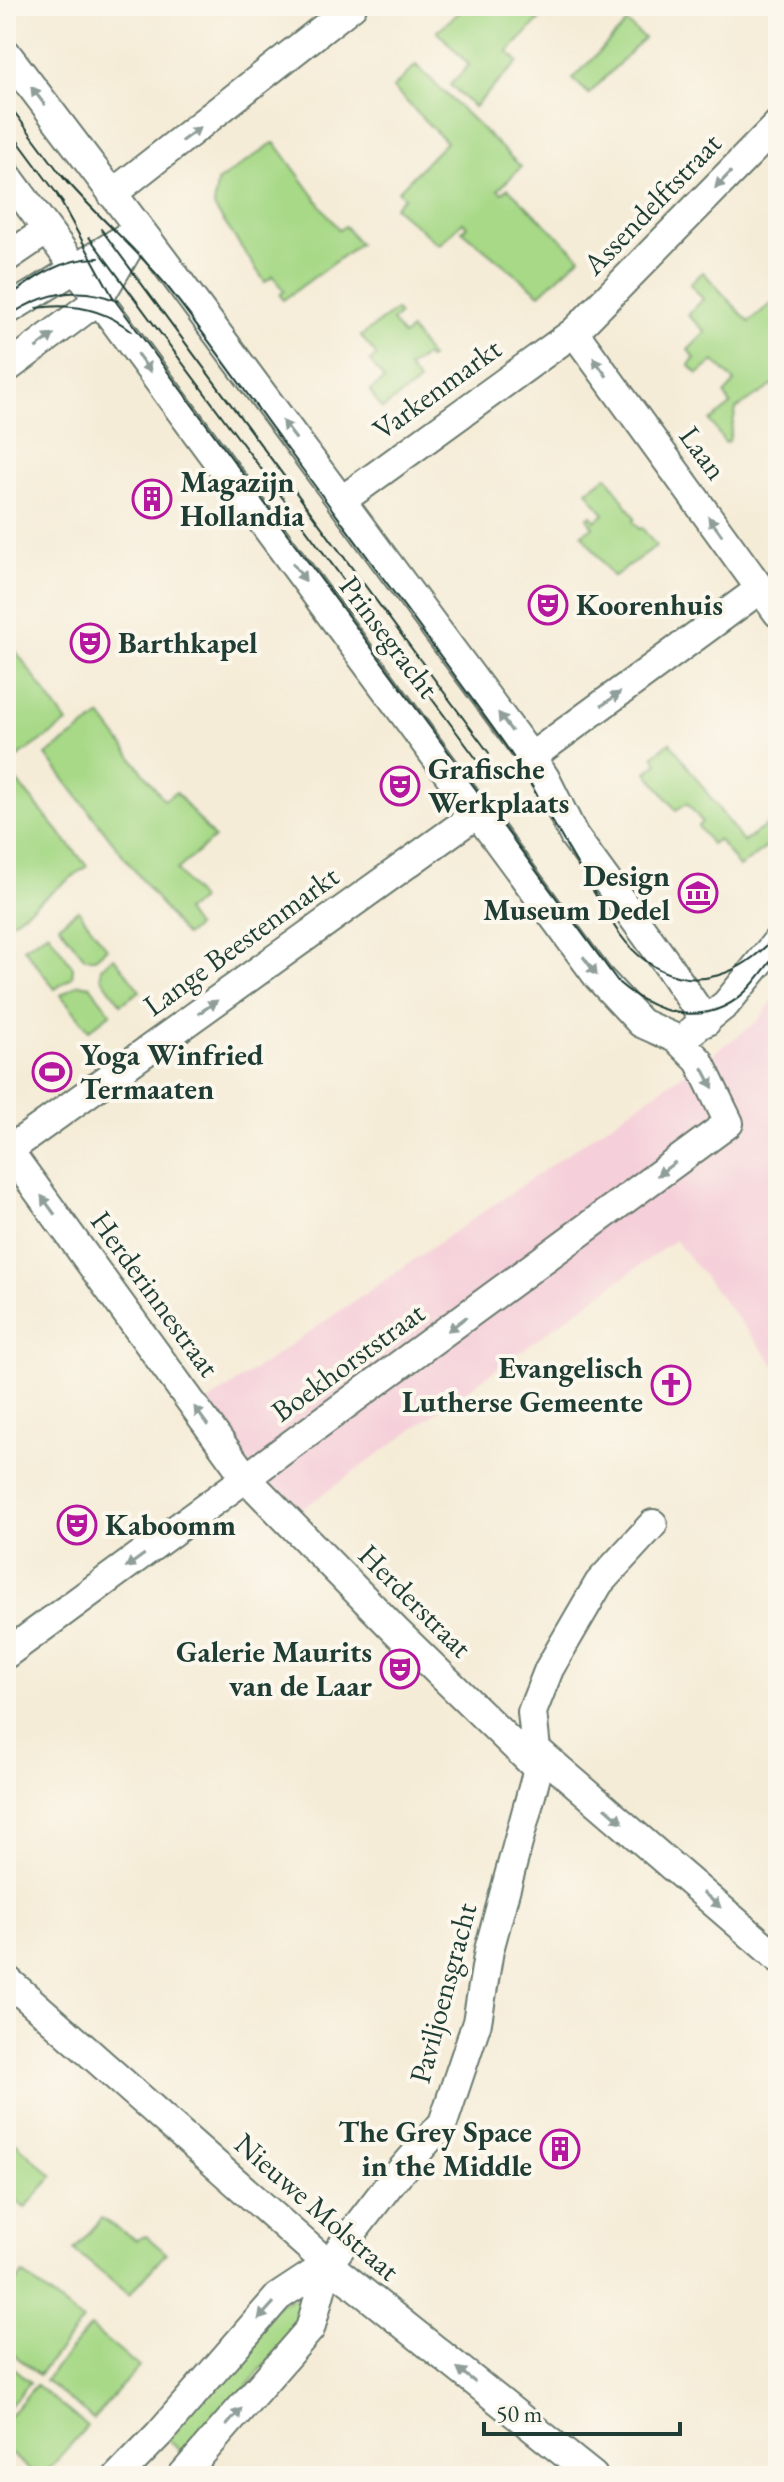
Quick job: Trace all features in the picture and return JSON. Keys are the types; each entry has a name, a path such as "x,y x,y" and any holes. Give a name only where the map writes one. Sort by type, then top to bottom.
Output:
{"street":[{"path":"112,194 352,6"},
{"name":"Prinsegracht","path":"6,53 139,230 350,495 545,778 574,836 706,1022"},
{"name":"Assendelftstraat","path":"574,332 778,124"},
{"name":"Prinsegracht","path":"6,174 471,818 608,990 641,1023 677,1039 699,1061 729,1123"},
{"path":"6,258 47,230"},
{"path":"6,311 139,230"},
{"path":"6,369 98,300 139,230"},
{"name":"Varkenmarkt","path":"350,495 574,332"},
{"name":"Laan","path":"574,332 778,613"},
{"path":"531,757 760,589"},
{"name":"Lange Beestenmarkt","path":"7,1150 471,818"},
{"path":"677,1039 706,1022 726,1004 778,940"},
{"name":"Boekhorststraat","path":"6,1654 729,1123"},
{"name":"Herderinnestraat","path":"7,1150 247,1479"},
{"name":"Herderstraat","path":"247,1479 396,1631 537,1759 778,1958"},
{"path":"537,1759 532,1712 549,1669 599,1583 653,1524"},
{"name":"Paviljoensgracht","path":"128,2472 278,2297 328,2264 392,2181 443,2123 477,2022 489,1950 537,1759"},
{"name":"Nieuwe Molstraat","path":"6,1979 328,2264 593,2476"},
{"name":"Paviljoensgracht","path":"182,2476 310,2329 328,2264"}],"shaded area":[{"path":"778,994 778,1369 675,1240 286,1521 198,1409 739,1035 757,1022"}],"green space":[{"path":"467,6 553,6 508,52 518,62 474,107 450,85 469,65 437,31"},
{"path":"627,23 644,38 589,94 573,79"},
{"path":"416,65 521,167 498,190 502,193 508,188 580,257 540,294 462,231 467,226 463,222 439,245 394,207 404,197 398,191 446,142 393,88"},
{"path":"273,143 339,230 345,226 359,244 283,300 280,295 284,291 273,276 265,282 214,207 217,182"},
{"path":"703,272 749,322 778,298 778,382 736,409 729,441 725,443 710,421 731,405 724,394 735,382 714,361 698,374 689,365 695,358 688,350 706,332 688,315 703,299 690,284"},
{"path":"396,310 399,315 392,321 403,336 411,330 431,358 425,356 408,368 419,382 382,409 370,391 384,380 370,361 377,356 361,336"},
{"path":"607,476 635,518 633,521 656,546 613,577 582,534 593,527 587,518 591,515 595,521 604,514 587,491"},
{"path":"6,637 67,723 6,765"},
{"path":"101,716 164,800 176,792 214,838 177,870 200,900 185,911 196,927 185,936 46,755"},
{"path":"670,742 743,842 773,821 778,828 778,839 739,867 718,839 711,844 698,826 702,822 687,803 676,810 647,772 658,763 653,756"},
{"path":"15,779 87,866 6,926 6,785"},
{"path":"78,910 107,948 95,958 85,958 59,925"},
{"path":"48,932 73,967 72,977 55,989 24,948"},
{"path":"114,957 140,991 121,1004 101,977 101,968"},
{"path":"79,984 90,986 111,1013 89,1030 61,995"},
{"path":"6,2134 53,2176 25,2208 6,2192"},
{"path":"102,2218 136,2240 146,2236 166,2253 129,2295 74,2250"},
{"path":"23,2274 83,2321 39,2375 6,2348 6,2294"},
{"path":"297,2297 306,2300 310,2310 188,2458 166,2438 280,2302"},
{"path":"90,2327 139,2367 93,2419 45,2380"},
{"path":"6,2362 30,2382 6,2410"},
{"path":"36,2385 87,2426 43,2476 37,2476 6,2450 6,2420"}],"tram line":[{"path":"6,101 68,184"},
{"path":"6,125 63,202"},
{"path":"62,175 166,285 422,631 513,756 628,945 664,972 700,978 717,976 750,960 778,933"},
{"path":"56,193 114,299 619,983 650,1004 684,1014 702,1013 719,1009 735,1000 750,987 778,952"},
{"path":"101,229 489,753"},
{"path":"89,237 478,761"},
{"path":"6,299 38,276 61,265 99,258"},
{"path":"6,318 32,303 59,294 88,293 117,301"},
{"path":"37,308 62,306 86,309 109,317 131,331"}],"place":[{"name":"Magazijn Hollandia","path":"152,499"},
{"name":"Koorenhuis","path":"548,605"},
{"name":"Barthkapel","path":"90,643"},
{"name":"Grafische Werkplaats","path":"400,786"},
{"name":"Design Museum Dedel","path":"698,893"},
{"name":"Yoga Winfried Termaaten","path":"52,1072"},
{"name":"Evangelisch Lutherse Gemeente","path":"671,1385"},
{"name":"Kaboomm","path":"77,1525"},
{"name":"Galerie Maurits van de Laar","path":"400,1669"},
{"name":"The Grey Space in the Middle","path":"560,2149"}]}
